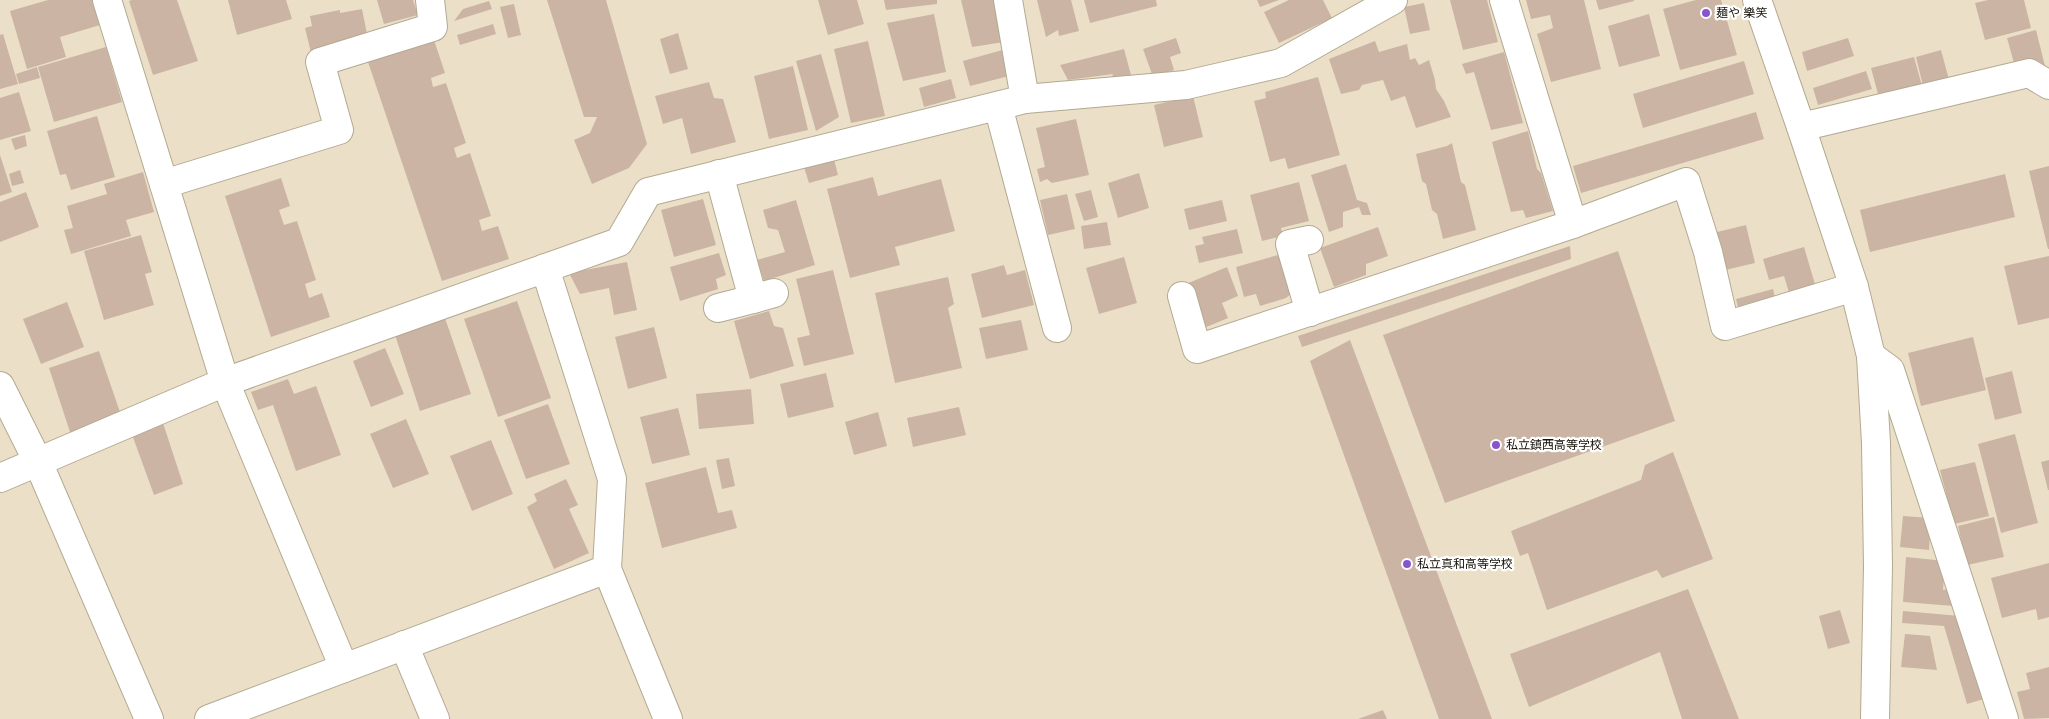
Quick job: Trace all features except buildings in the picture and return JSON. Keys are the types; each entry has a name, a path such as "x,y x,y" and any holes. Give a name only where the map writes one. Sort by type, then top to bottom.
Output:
{"street":[{"path":"107,0 225,382 344,668"},
{"path":"164,184 339,130 320,62 433,26 430,0"},
{"path":"1008,0 1025,99"},
{"path":"0,478 225,382 619,242 648,192 1025,99 1186,85 1280,63 1393,0"},
{"path":"1504,0 1573,224"},
{"path":"1757,0 1854,287 1871,356 1876,443 1878,566 1874,719"},
{"path":"1801,127 2029,73 2049,85"},
{"path":"998,106 1057,328"},
{"path":"718,308 763,296 719,174"},
{"path":"1182,296 1197,349 1573,224 1686,182 1708,252 1725,326 1854,287"},
{"path":"1308,240 1290,244 1310,312"},
{"path":"545,268 612,479 607,569 668,719"},
{"path":"1871,356 1890,370 2004,719"},
{"path":"0,386 38,462 149,719"},
{"path":"209,719 607,569"},
{"path":"404,645 435,719"}],"place":[{"name":"麺や 樂笑","path":"1706,13"},
{"name":"私立鎮西高等学校","path":"1496,445"},
{"name":"私立真和高等学校","path":"1407,564"}]}
